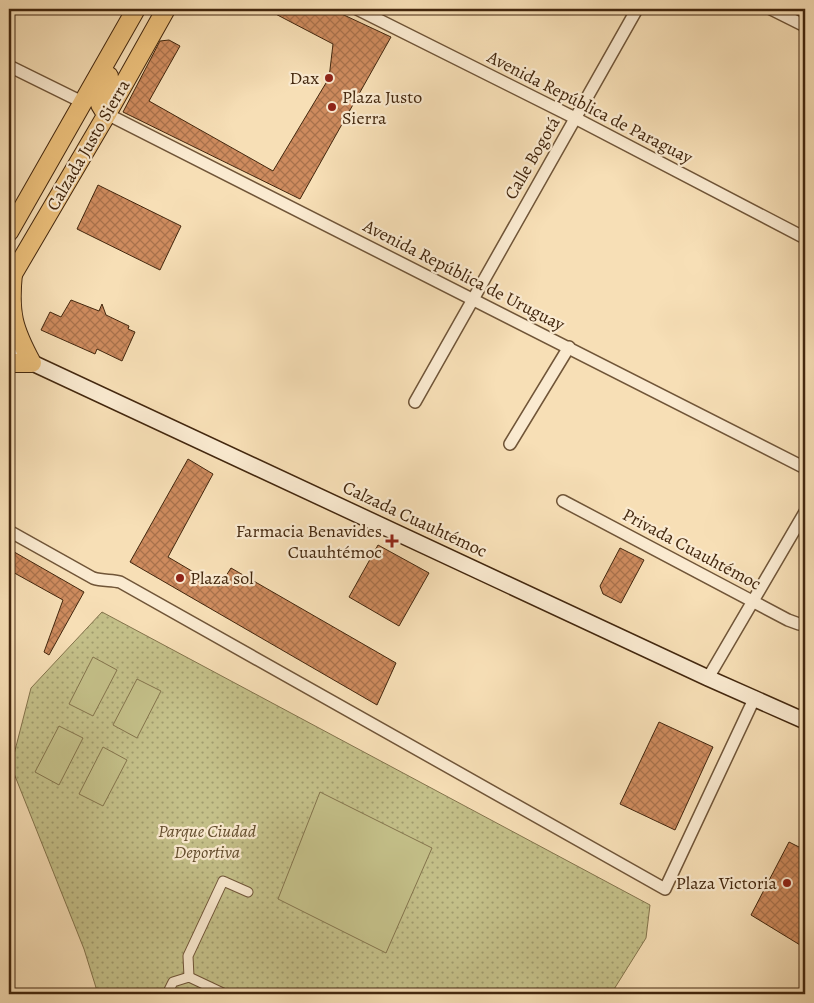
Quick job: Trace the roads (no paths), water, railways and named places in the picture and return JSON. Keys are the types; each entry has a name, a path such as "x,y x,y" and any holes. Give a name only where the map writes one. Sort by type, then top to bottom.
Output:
{"main road":[{"name":"Calzada Justo Sierra","path":"9,232 136,9"},
{"name":"Calzada Justo Sierra","path":"11,277 166,9"},
{"path":"107,114 98,103 98,96 125,48 121,36"},
{"path":"9,363 32,363 20,340 12,315 11,277"},
{"name":"Calzada Cuauhtémoc","path":"9,352 708,678 805,721"}],"street":[{"name":"Avenida República de Paraguay","path":"357,9 575,118 805,238"},
{"name":"Calle Bogotá","path":"415,402 472,298 637,9"},
{"path":"771,9 805,26"},
{"path":"9,66 82,102"},
{"name":"Avenida República de Uruguay","path":"107,114 805,468"},
{"path":"510,444 569,347"},
{"name":"Privada Cuauhtémoc","path":"563,501 788,620 805,624"},
{"path":"708,678 805,512"},
{"path":"9,531 93,578 102,581 112,580 120,582 665,889 755,698"},
{"path":"189,977 188,956 223,881 248,892"},
{"path":"167,994 174,982 189,977 224,994"}],"place":[{"name":"Dax","path":"329,78"},
{"name":"Plaza Justo Sierra","path":"332,107"},
{"name":"Farmacia Benavides Cuauhtémoc","path":"392,541"},
{"name":"Plaza sol","path":"180,578"},
{"name":"Plaza Victoria","path":"787,883"}],"park label":[{"name":"Parque Ciudad Deportiva","path":"207,841"}]}
